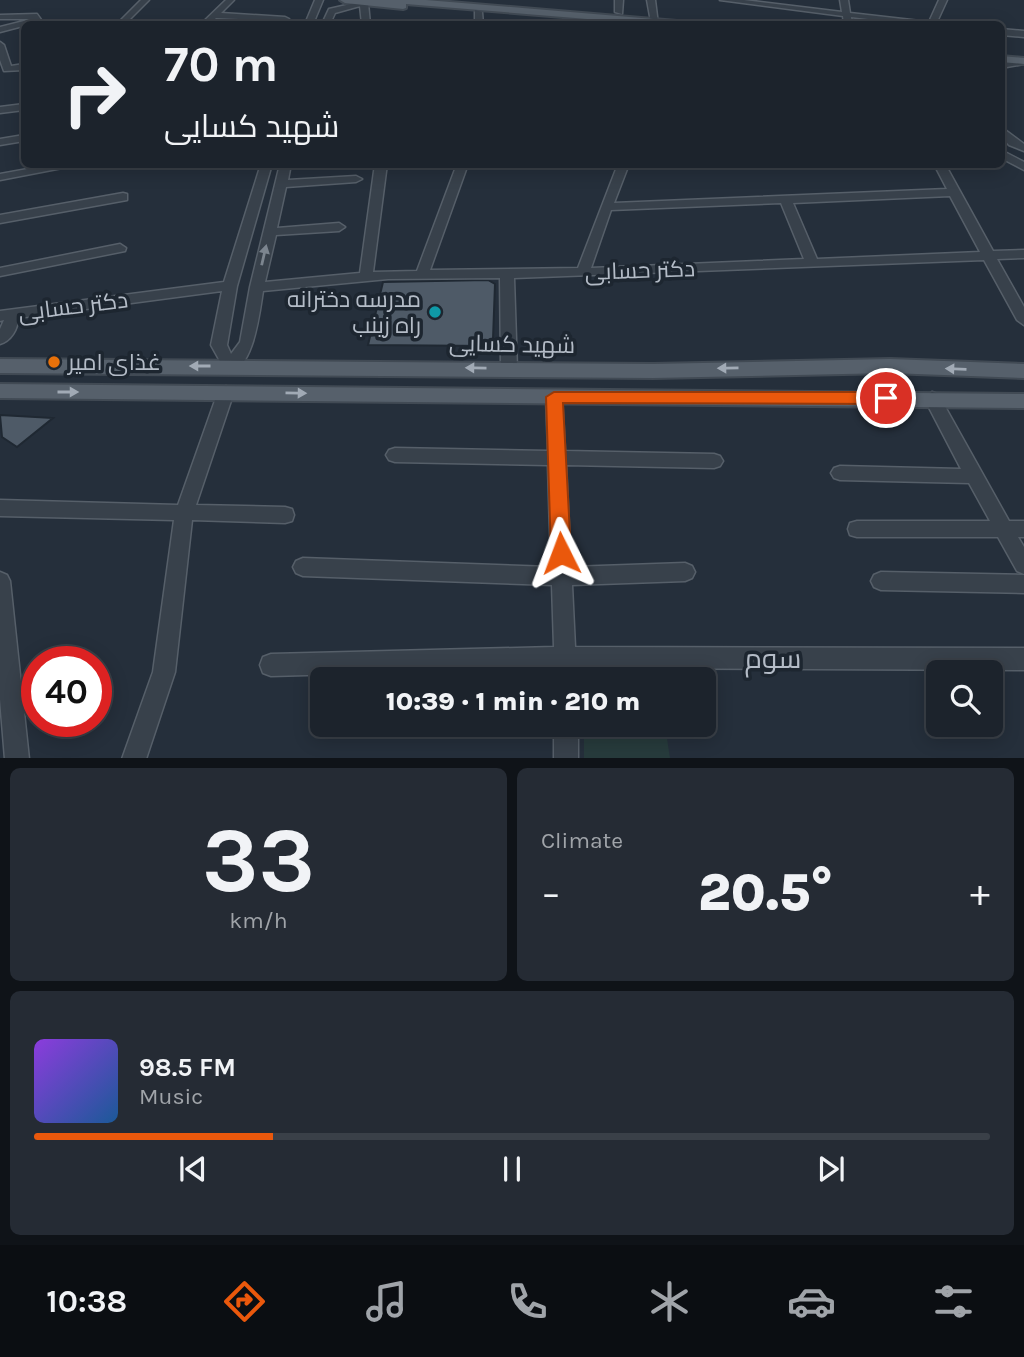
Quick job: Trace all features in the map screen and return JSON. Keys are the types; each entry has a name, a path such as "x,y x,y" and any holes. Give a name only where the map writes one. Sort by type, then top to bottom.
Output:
{"main road":[{"path":"345,0 582,21"},
{"path":"394,0 643,21"},
{"path":"1005,60 1024,58"},
{"name":"شهید کسایی","path":"0,366 653,370 890,366 1024,371"},
{"path":"226,392 230,366"},
{"path":"0,391 932,398 1024,401"}],"street":[{"path":"124,21 145,0"},
{"path":"208,21 230,0"},
{"path":"319,0 311,21 327,21 332,11 364,3 366,21"},
{"path":"619,0 619,12"},
{"path":"651,0 655,21"},
{"path":"724,0 792,4 847,21 844,0"},
{"path":"931,21 943,0"},
{"path":"478,12 479,21"},
{"path":"213,15 285,19"},
{"path":"0,17 37,16 39,19 33,21"},
{"path":"0,30 21,25"},
{"path":"1005,32 1024,33"},
{"path":"0,45 7,69 21,67"},
{"path":"0,110 21,107"},
{"path":"1005,135 1013,144 1024,148"},
{"path":"0,142 21,138"},
{"path":"1005,155 1024,167"},
{"path":"0,177 54,168"},
{"path":"266,168 230,286 219,345 230,366 247,343 257,287 285,168"},
{"path":"366,277 380,168"},
{"path":"422,275 462,168"},
{"path":"583,272 622,168"},
{"path":"941,168 1024,319"},
{"path":"281,184 356,179"},
{"path":"607,207 956,192"},
{"path":"0,219 123,197"},
{"path":"785,199 812,263"},
{"path":"270,232 339,227"},
{"path":"0,272 120,248"},
{"name":"دکتر حسابی","path":"257,287 366,277 583,272 1024,254"},
{"path":"507,274 509,369"},
{"name":"دکتر حسابی","path":"6,315 230,286"},
{"path":"0,339 11,326 6,315"},
{"path":"134,758 164,672 184,513 226,392"},
{"path":"554,397 565,667"},
{"path":"932,398 1024,565"},
{"path":"395,455 714,461"},
{"path":"840,473 974,477"},
{"path":"0,508 285,515"},
{"path":"857,528 1024,529"},
{"path":"303,567 563,576 685,572"},
{"path":"0,581 17,758"},
{"path":"881,581 1024,584"},
{"name":"سوم","path":"271,665 565,657 1024,659"},
{"path":"566,737 566,758"}],"green space":[{"path":"584,737 667,737 670,758 584,758"}],"building":[{"name":"مدرسه دخترانه راه زینب","path":"488,280 495,284 493,339 488,346 368,345 383,282"},
{"path":"0,415 53,418 17,447 2,437"}],"place":[{"name":"مدرسه دخترانه راه زینب","path":"435,312"},
{"name":"غذای امیر","path":"54,362"}],"route":[{"path":"561,553 554,397 782,400 886,398"}]}
